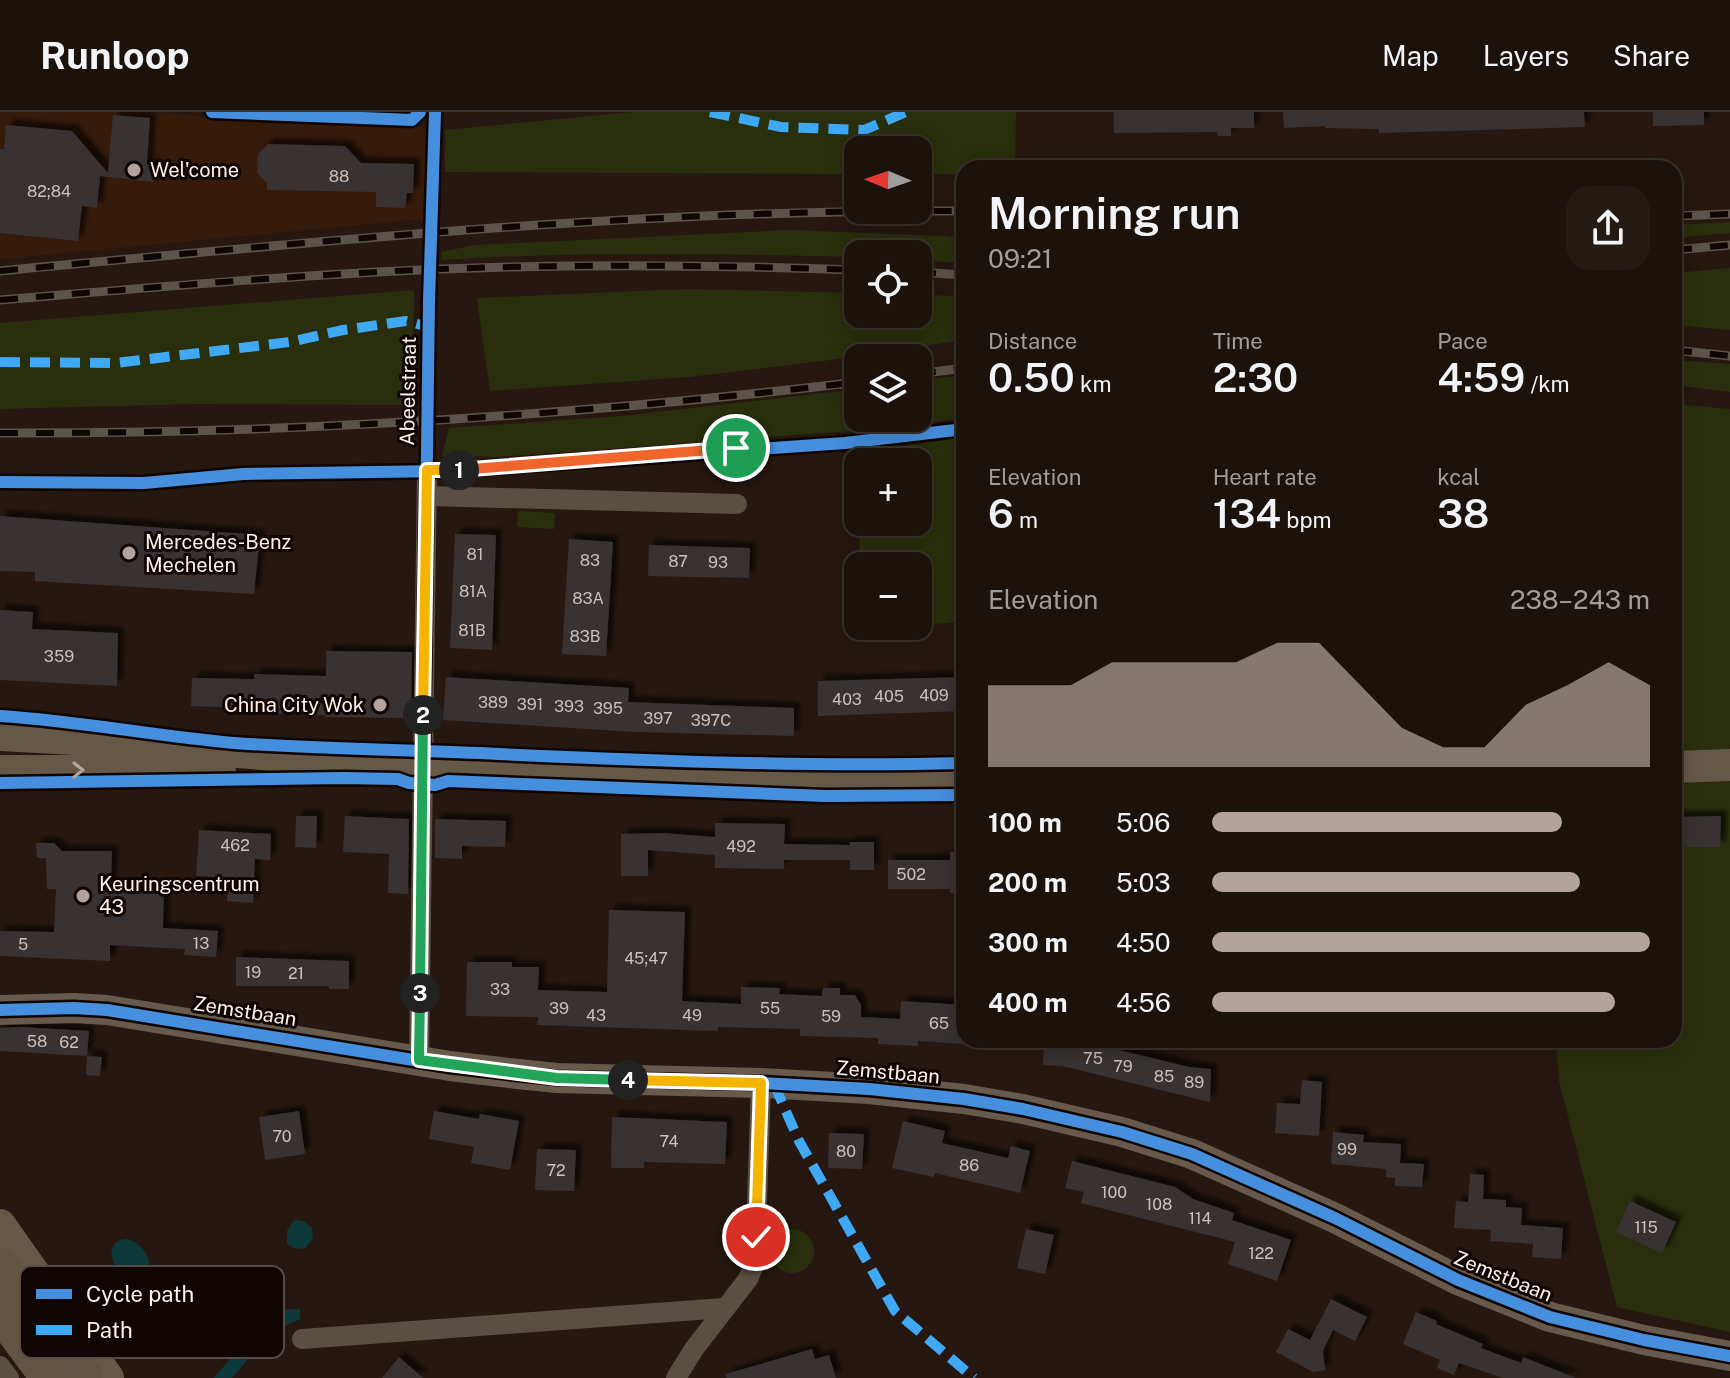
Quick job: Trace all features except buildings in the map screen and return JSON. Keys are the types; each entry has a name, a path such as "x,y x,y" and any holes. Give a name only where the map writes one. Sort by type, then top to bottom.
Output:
{"highway":[{"path":"0,1267 20,1293"},
{"path":"0,1311 20,1338"},
{"path":"35,1358 50,1378"},
{"path":"69,1358 84,1378"}],"main road":[{"path":"0,735 92,740 128,758"},
{"path":"0,771 128,758 323,759 363,764 659,778 896,784 956,782"},
{"path":"1682,767 1730,765"},
{"path":"0,1225 29,1266"},
{"path":"94,1358 108,1378"}],"street":[{"name":"Abeelstraat","path":"419,1060 427,470"},
{"path":"427,496 737,504"},
{"name":"Zemstbaan","path":"0,1010 107,1010 419,1060 557,1078 869,1089 1023,1109 1122,1132 1192,1154 1262,1183 1448,1276 1525,1308 1591,1328 1730,1356"},
{"path":"676,1378 748,1279 755,1263 761,1083"},
{"path":"302,1339 724,1308"},
{"path":"0,1366 9,1378"}],"shaded area":[{"path":"0,112 158,112 253,121 426,127 425,219 0,259"}],"green space":[{"path":"632,112 1016,112 1015,160 956,160 956,174 932,174 932,136 844,136 844,174 445,172 445,130"},
{"path":"1730,222 1730,233 1682,237 1682,225"},
{"path":"790,230 956,237 956,262 932,261 932,240 844,240 844,257 598,254 442,260 441,252 475,245"},
{"path":"1730,268 1730,330 1682,326 1682,272"},
{"path":"686,289 844,293 844,328 932,328 932,295 956,296 956,341 932,345 844,344 844,358 823,361 689,377 490,391 477,298"},
{"path":"414,290 413,405 194,404 0,409 0,323"},
{"path":"1682,361 1730,364 1730,392 1682,386"},
{"path":"956,376 956,419 932,422 932,379"},
{"path":"844,391 844,432 497,457 442,456 449,428 621,416"},
{"path":"1682,405 1730,409 1730,1332 1617,1307 1559,1081 1557,1048 1682,1048"},
{"path":"956,438 956,623 932,624 932,552 860,552 859,536 932,536 932,448 889,448"},
{"path":"518,511 555,513 554,529 517,527"},
{"path":"792,1229 808,1235 814,1251 808,1267 792,1273 776,1267 770,1251 776,1235"}],"water":[{"path":"294,1220 303,1221 312,1228 313,1238 305,1249 287,1244 287,1231"},
{"path":"125,1239 137,1244 150,1266 115,1266 112,1254 117,1242"},
{"path":"300,1309 300,1319 284,1326 284,1310"},
{"path":"231,1358 249,1358 232,1378 214,1378"}],"railway":[{"path":"0,271 361,238 602,221 722,215 956,211"},
{"path":"1682,216 1730,214"},
{"path":"1682,249 1730,245"},
{"path":"0,300 275,278 441,269 650,266 844,270"},
{"path":"932,273 956,274"},
{"path":"1682,351 1730,356"},
{"path":"932,372 956,369"},
{"path":"0,433 215,430 430,421 844,384"}],"marked path":[{"path":"710,112 781,127 864,130 906,112"},
{"path":"0,362 116,363 290,342 406,321 429,327"},
{"path":"774,1084 799,1141 895,1311 974,1378"}],"cycle path":[{"path":"212,112 412,120 420,112"},
{"path":"423,751 429,301 435,112"},
{"path":"0,482 144,483 243,474 443,471 845,443 956,430"},
{"path":"0,716 234,743 300,747 732,763 956,763"},
{"path":"0,783 343,778 398,779 435,785 448,781 825,796 956,795"},
{"path":"0,1010 107,1010 450,1066 557,1078 869,1089 1023,1109 1122,1132 1192,1154 1335,1218 1458,1280 1550,1317 1644,1340 1730,1356"}],"place":[{"name":"Wel'come","path":"134,170"},
{"name":"Mercedes-Benz Mechelen","path":"129,553"},
{"name":"China City Wok","path":"380,705"},
{"name":"Keuringscentrum 43","path":"83,896"}],"route":[{"path":"736,448 427,470 419,1060 557,1078 761,1083 756,1237"}]}
